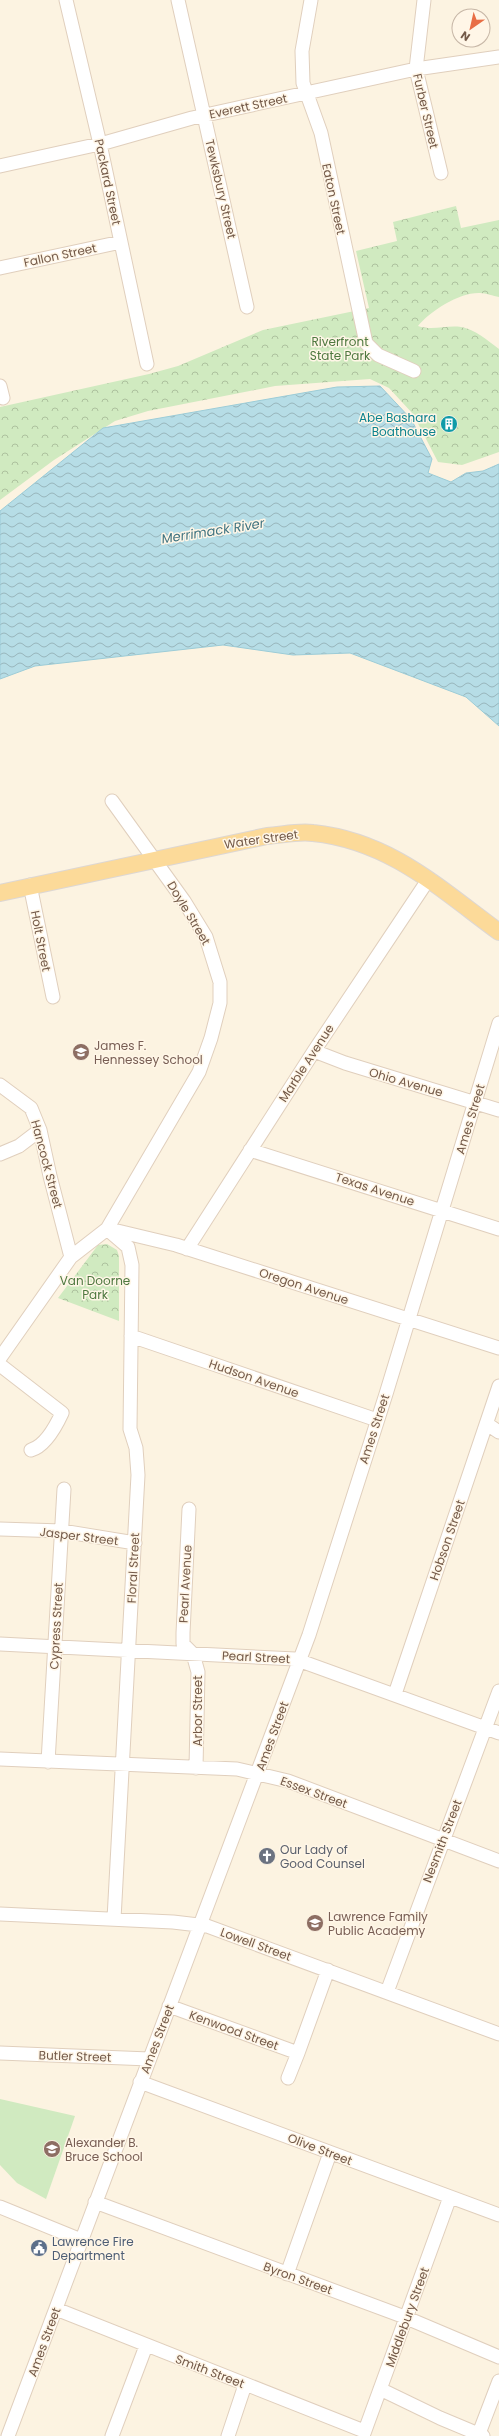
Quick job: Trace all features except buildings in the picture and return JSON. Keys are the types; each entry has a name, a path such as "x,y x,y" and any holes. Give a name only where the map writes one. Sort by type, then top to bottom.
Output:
{"main road":[{"name":"Water Street","path":"0,893 30,885 267,836 312,832 357,841 379,850 428,880 499,932"}],"street":[{"name":"Packard Street","path":"66,0 100,144 147,364"},
{"name":"Tewksbury Street","path":"178,0 247,307"},
{"name":"Eaton Street","path":"311,0 302,51 303,83 321,133 366,343 378,355 414,371"},
{"name":"Furber Street","path":"424,0 416,69 441,173"},
{"name":"Everett Street","path":"0,166 100,144 204,116 306,93 416,69 499,57"},
{"name":"Fallon Street","path":"0,268 121,242"},
{"name":"Doyle Street","path":"107,1229 199,1072 212,1038 220,1003 220,982 206,937 154,859 112,801"},
{"name":"Marble Avenue","path":"187,1248 314,1051 428,880"},
{"name":"Holt Street","path":"30,885 53,997"},
{"name":"Ames Street","path":"8,2436 140,2082 258,1773 299,1660 377,1420 499,1023"},
{"name":"Ohio Avenue","path":"314,1051 345,1063 499,1110"},
{"name":"Hancock Street","path":"0,1085 31,1108 40,1130 71,1257"},
{"path":"0,1154 19,1146 40,1130"},
{"name":"Texas Avenue","path":"250,1150 499,1229"},
{"name":"Oregon Avenue","path":"107,1229 187,1248 499,1348"},
{"path":"0,1358 71,1257 107,1229"},
{"name":"Floral Street","path":"107,1229 128,1246 132,1266 130,1429 136,1448 138,1475 114,1919"},
{"name":"Hudson Avenue","path":"131,1336 377,1420"},
{"path":"0,1365 62,1412 43,1443 38,1448 31,1450"},
{"name":"Hobson Street","path":"395,1694 499,1386"},
{"path":"487,1424 499,1432"},
{"name":"Cypress Street","path":"48,1762 64,1490"},
{"name":"Pearl Avenue","path":"189,1509 182,1633 183,1644 193,1654"},
{"name":"Jasper Street","path":"0,1529 62,1532 135,1543"},
{"name":"Pearl Street","path":"0,1644 299,1660 499,1733"},
{"name":"Arbor Street","path":"193,1654 198,1672 196,1768"},
{"name":"Nesmith Street","path":"387,1992 499,1691"},
{"name":"Essex Street","path":"0,1758 48,1762 237,1770 258,1773 288,1781 499,1861"},
{"name":"Lowell Street","path":"0,1914 114,1919 200,1925 328,1970 499,2034"},
{"path":"288,2078 328,1970"},
{"name":"Kenwood Street","path":"169,2006 298,2053"},
{"name":"Butler Street","path":"0,2053 149,2059"},
{"name":"Olive Street","path":"140,2082 499,2215"},
{"path":"287,2274 330,2153"},
{"name":"Middlebury Street","path":"364,2434 450,2197"},
{"name":"Byron Street","path":"95,2202 406,2318 499,2357"},
{"path":"0,2207 81,2240"},
{"name":"Smith Street","path":"56,2309 364,2434"},
{"path":"112,2436 146,2346"},
{"path":"380,2389 480,2435 499,2381"},
{"path":"228,2436 245,2385"}],"green space":[{"name":"Riverfront State Park","path":"456,206 461,228 499,220 499,297 480,293 455,299 430,314 418,326 429,328 466,328 481,336 499,349 499,452 462,465 438,462 413,414 389,388 370,379 275,386 148,411 115,421 54,460 0,500 0,407 149,374 178,366 263,330 369,308 356,251 397,241 393,222"},
{"name":"Van Doorne Park","path":"107,1244 117,1250 119,1256 119,1321 58,1298 98,1245"},
{"path":"0,2099 75,2116 46,2199 17,2183 0,2165"}],"water":[{"name":"Merrimack River","path":"380,386 411,419 432,459 428,473 451,482 466,473 483,471 499,464 499,726 466,697 350,653 293,655 223,645 35,666 0,679 0,511 103,428 337,387"}],"place":[{"name":"Abe Bashara Boathouse","path":"449,424"},
{"name":"James F. Hennessey School","path":"81,1052"},
{"name":"Our Lady of Good Counsel","path":"267,1856"},
{"name":"Lawrence Family Public Academy","path":"315,1923"},
{"name":"Alexander B. Bruce School","path":"52,2149"},
{"name":"Lawrence Fire Department","path":"39,2248"}]}
